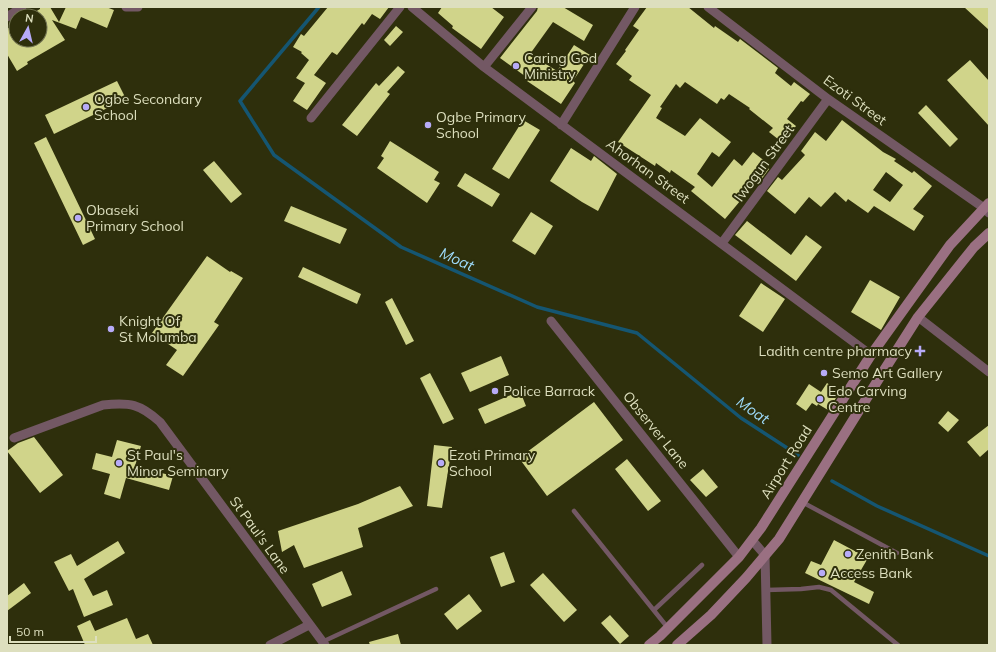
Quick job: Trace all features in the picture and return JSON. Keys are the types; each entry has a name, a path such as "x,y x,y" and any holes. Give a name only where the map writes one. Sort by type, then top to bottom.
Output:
{"main road":[{"name":"Airport Road","path":"649,645 668,628 739,556 752,540 871,354 950,245 987,208"},
{"path":"677,645 746,578 779,539 918,317 974,247 989,233"}],"street":[{"path":"7,17 22,7"},
{"path":"126,7 138,7"},
{"path":"311,118 400,7"},
{"name":"Ahorhan Street","path":"412,7 484,68 871,354"},
{"path":"484,68 532,7"},
{"path":"561,125 635,7"},
{"name":"Ezoti Street","path":"708,7 828,99 987,208"},
{"name":"Iwogun Street","path":"722,243 828,99"},
{"path":"918,317 989,372"},
{"name":"Observer Lane","path":"551,321 739,556"},
{"name":"St Paul's Lane","path":"14,438 103,404 133,404 148,411 160,422 323,644"},
{"path":"752,540 766,555 767,645"},
{"path":"270,645 309,625"}],"lane":[{"path":"802,502 897,554"},
{"path":"574,511 668,628"},
{"path":"654,610 702,565"},
{"path":"766,590 819,587 831,590 898,645"},
{"path":"323,644 436,589"}],"building":[{"path":"50,7 59,22 66,7 106,7 114,10 107,28 81,17 76,29 52,20 65,40 27,62 28,64 17,71 7,54 7,29 8,48 48,48 48,8 40,8"},
{"path":"328,7 389,7 380,19 372,14 364,25 362,23 337,55 332,52 314,75 326,83 307,110 293,101 305,83 296,78 309,60 301,53 302,52 293,47 301,34 304,36"},
{"path":"442,7 491,7 504,17 481,49 452,28 453,26 438,13"},
{"path":"538,7 563,7 593,25 584,41 553,22 530,54 557,71 574,45 590,55 573,81 575,83 561,104 527,81 529,79 500,58 537,11"},
{"path":"647,7 688,7 714,28 715,26 738,42 740,39 778,68 775,73 791,86 794,82 810,94 803,102 801,101 787,119 796,126 783,143 769,132 773,128 749,109 750,108 729,94 724,100 721,98 717,104 685,82 680,88 676,84 660,107 662,108 656,118 685,136 700,118 731,142 719,157 712,152 697,174 712,187 734,159 742,166 753,152 770,165 767,168 769,169 758,184 756,182 725,219 691,191 695,187 671,170 670,173 656,163 655,166 618,142 651,95 629,80 632,76 616,64 639,30 633,26"},
{"path":"964,7 989,7 989,30"},
{"path":"396,26 403,32 390,46 384,40"},
{"path":"970,60 989,81 989,126 947,80"},
{"path":"398,66 405,72 387,92 390,94 357,136 342,125 376,83 379,86"},
{"name":"Ogbe Secondary School","path":"117,81 126,99 54,134 45,115"},
{"path":"926,105 958,139 950,147 918,113"},
{"path":"523,120 540,130 509,179 492,169"},
{"path":"842,120 883,152 896,159 894,161 912,173 914,171 932,186 913,209 924,216 914,231 874,206 868,213 848,199 846,202 835,192 821,207 809,197 795,214 767,191 778,177 782,180 805,155 801,151 815,132 826,141","holes":["886,172 903,185 890,202 873,190"]},
{"path":"46,137 95,239 83,245 34,143"},
{"path":"390,141 439,172 434,180 440,183 427,203 377,168 384,158 381,156"},
{"path":"571,148 591,161 594,156 617,174 598,211 550,181"},
{"path":"214,161 242,194 231,203 203,170"},
{"path":"465,173 500,194 492,207 457,186"},
{"path":"291,206 347,229 340,244 284,221"},
{"path":"531,212 553,226 535,255 512,241"},
{"path":"747,221 791,255 806,235 822,247 796,281 735,235"},
{"path":"207,256 230,272 231,271 243,278 214,322 219,325 183,376 166,365 177,350 152,333"},
{"path":"303,267 361,294 357,304 298,277"},
{"path":"870,280 900,297 881,330 851,312"},
{"path":"761,283 785,299 763,332 739,316"},
{"path":"392,298 414,341 406,345 385,302"},
{"path":"501,356 509,375 470,392 461,373"},
{"path":"430,373 454,419 443,424 420,378"},
{"name":"Edo Carving Centre","path":"827,383 840,392 828,410 818,404 817,406 812,403 806,411 796,404 809,384 821,392"},
{"path":"520,391 526,406 485,424 478,409"},
{"path":"594,402 623,440 547,496 519,458"},
{"path":"948,411 959,420 948,432 938,423"},
{"path":"989,425 989,449 980,457 967,442"},
{"path":"34,437 63,475 40,493 7,451 18,443"},
{"path":"117,440 141,446 135,466 173,476 169,490 126,478 120,499 104,494 110,474 92,469 96,453 112,457"},
{"path":"434,445 452,447 442,508 427,506"},
{"path":"627,459 661,501 648,511 615,469"},
{"path":"703,469 718,487 706,497 690,480"},
{"path":"400,486 413,506 358,528 363,547 304,568 294,545 282,552 278,531 358,504"},
{"path":"834,540 868,558 854,582 874,592 869,604 805,573 811,561 821,565"},
{"path":"118,541 125,553 84,579 93,596 107,590 113,605 84,617 73,589 69,591 54,562 71,554 77,566"},
{"path":"504,552 515,582 501,587 490,557"},
{"path":"342,571 352,595 322,607 312,584"},
{"path":"543,573 577,610 564,622 530,585"},
{"path":"24,583 31,593 7,611 7,596"},
{"path":"469,594 482,611 457,630 444,614"},
{"path":"610,615 629,636 620,644 601,623"},
{"path":"127,618 136,639 148,634 153,645 85,645 77,626 90,620 95,631"},
{"path":"398,634 401,645 370,645 369,642"}],"waterway":[{"name":"Moat","path":"319,7 240,101 274,155 401,247 537,307 637,333 741,418 798,455"},
{"name":"Moat","path":"832,481 877,506 989,556"}],"place":[{"name":"Caring God Ministry","path":"516,66"},
{"name":"Ogbe Secondary School","path":"86,107"},
{"name":"Ogbe Primary School","path":"428,125"},
{"name":"Obaseki Primary School","path":"78,218"},
{"name":"Knight Of St Molumba","path":"111,329"},
{"name":"Ladith centre pharmacy","path":"920,351"},
{"name":"Semo Art Gallery","path":"824,373"},
{"name":"Police Barrack","path":"495,391"},
{"name":"Edo Carving Centre","path":"820,399"},
{"name":"St Paul's Minor Seminary","path":"119,463"},
{"name":"Ezoti Primary School","path":"441,463"},
{"name":"Zenith Bank","path":"848,554"},
{"name":"Access Bank","path":"822,573"}]}
